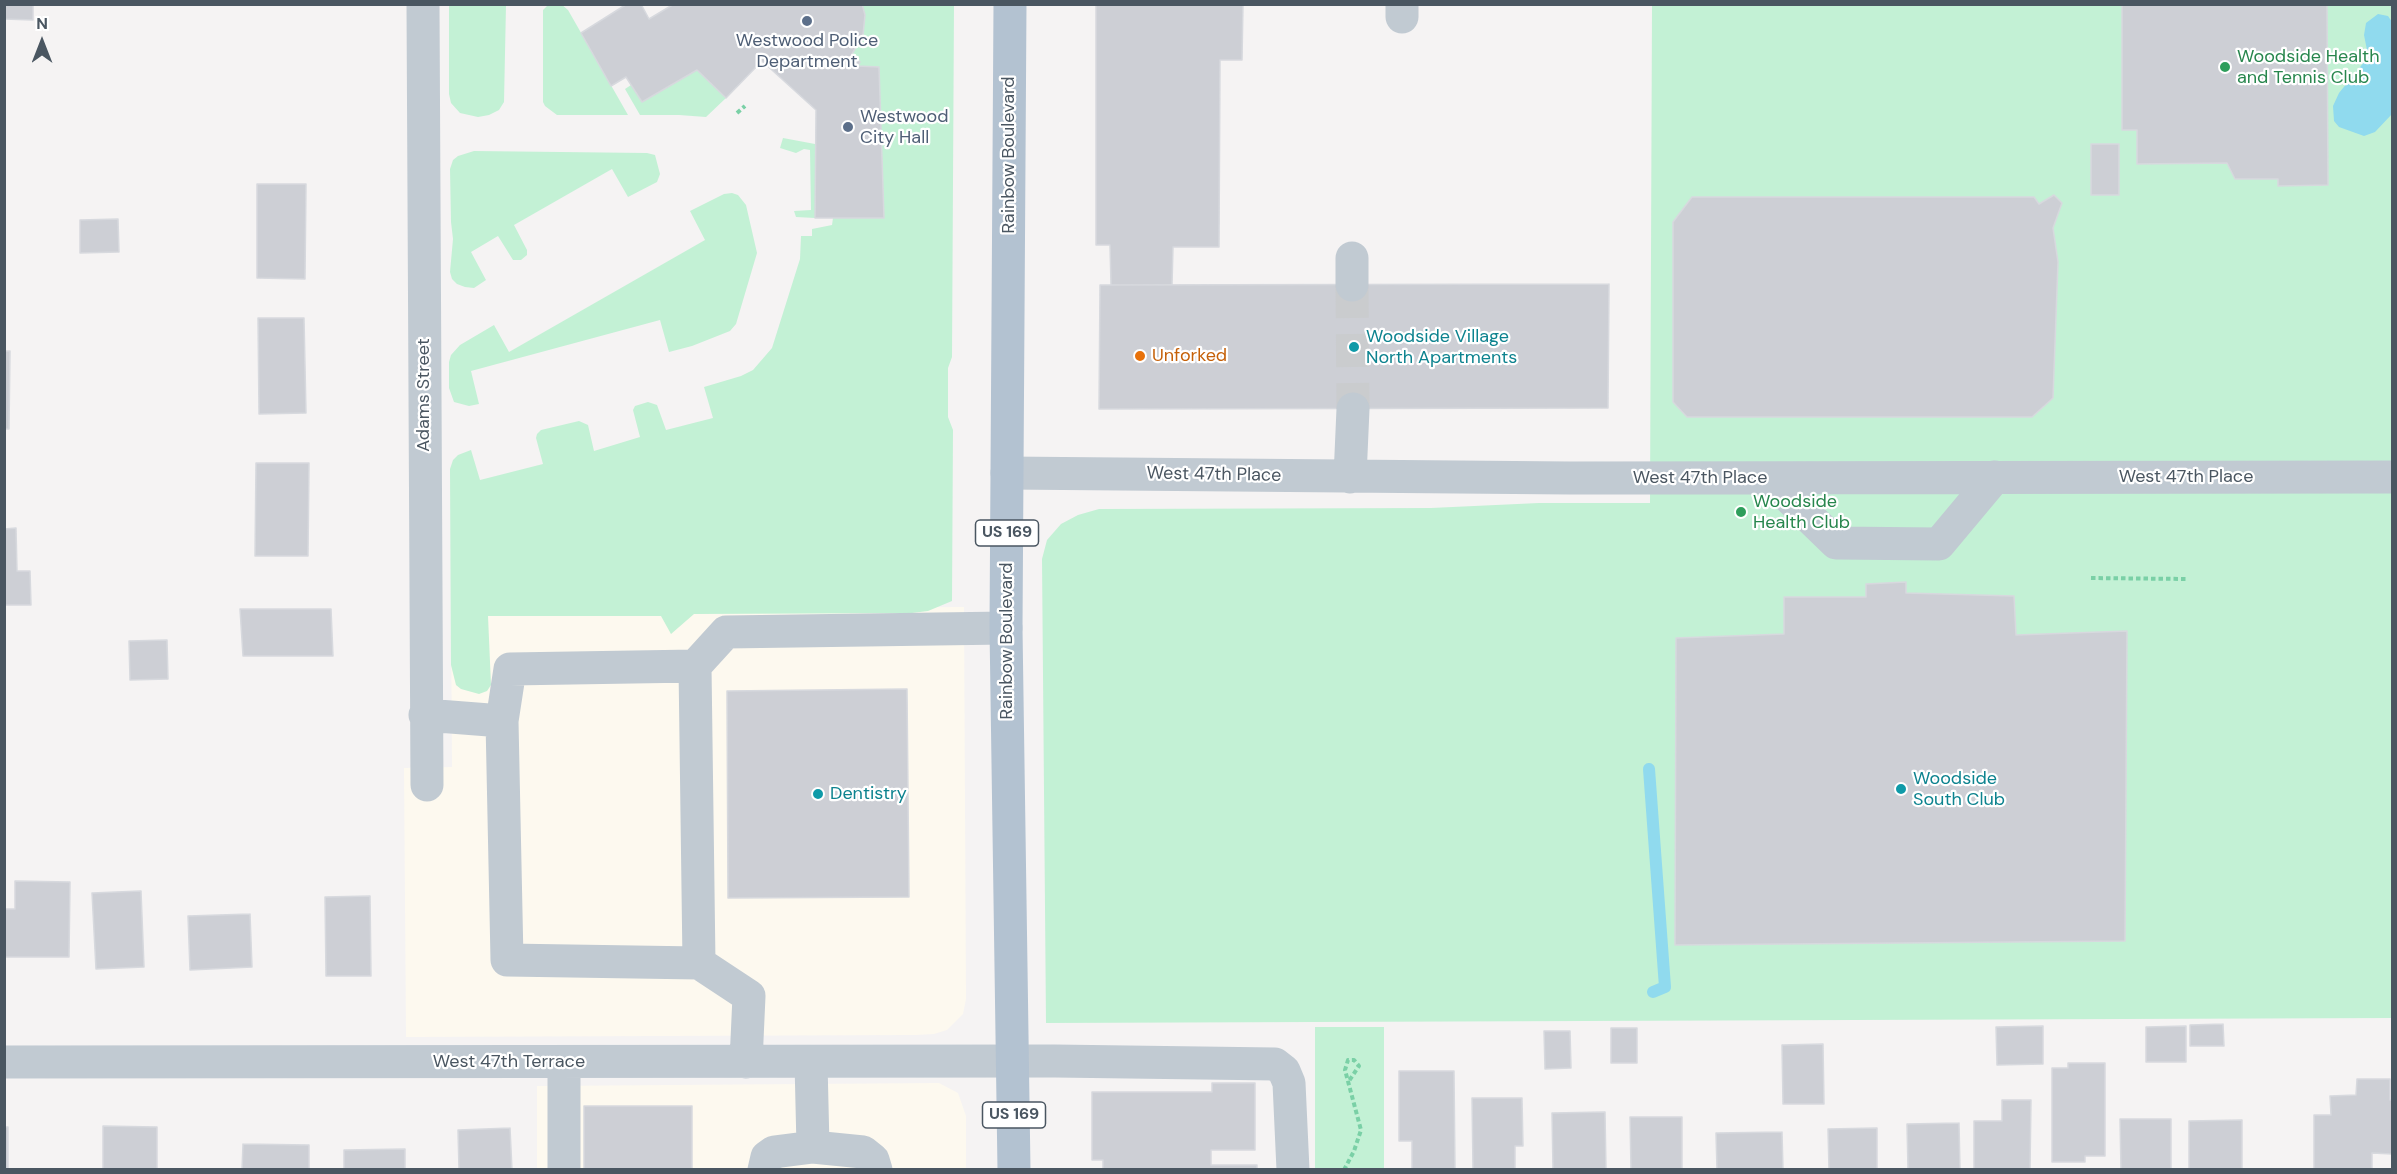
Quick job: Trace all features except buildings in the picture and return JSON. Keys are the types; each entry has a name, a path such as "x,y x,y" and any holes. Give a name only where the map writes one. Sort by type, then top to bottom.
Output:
{"main road":[{"name":"Rainbow Boulevard","path":"1010,4 1006,628 1014,1170"}],"street":[{"name":"Adams Street","path":"423,4 427,785"},
{"path":"1350,477 1353,409"},
{"name":"West 47th Place","path":"1007,473 1350,477 2392,477"},
{"path":"1769,478 1836,543 1939,544 1995,477"},
{"path":"699,963 695,666 726,632 1006,628"},
{"path":"695,666 510,669 502,721 507,960 699,963 749,996 746,1062"},
{"path":"425,715 502,721"},
{"name":"West 47th Terrace","path":"4,1062 1014,1061 1275,1064 1284,1071 1289,1083 1293,1170"},
{"path":"564,1062 564,1170"},
{"path":"811,1062 813,1147"},
{"path":"764,1170 766,1157 774,1152 813,1147 863,1152 873,1160 876,1170"}],"path":[{"path":"737,113 745,106"},
{"path":"2091,578 2186,579"},
{"path":"1344,1170 1362,1130 1345,1070 1348,1060 1354,1060 1359,1066 1349,1081"}],"shaded area":[{"path":"964,607 966,999 963,1014 947,1030 934,1034 916,1035 406,1037 404,768 452,767 451,610"},
{"path":"939,1083 958,1093 966,1116 966,1169 537,1169 537,1086"}],"green space":[{"path":"561,4 568,10 628,115 557,115 545,106 543,102 543,10 548,5"},
{"path":"449,5 506,5 504,102 499,110 489,115 478,117 460,113 451,103 449,94"},
{"path":"862,5 954,5 952,357 948,368 948,417 953,430 952,601 928,611 912,613 694,614 671,634 661,616 488,616 491,685 487,691 479,694 461,689 456,685 451,665 450,469 453,460 458,455 471,450 480,480 543,464 537,434 541,430 579,421 588,425 594,451 640,437 633,410 635,406 648,402 657,405 666,430 713,418 704,387 753,370 772,348 800,259 801,236 812,236 812,229 832,225 833,218 884,218 879,68 858,66 860,61 852,54 863,35 865,15"},
{"name":"Woodside Health Club","path":"1652,5 2392,5 2392,1018 1046,1023 1042,559 1047,540 1061,524 1078,515 1099,509 1431,508 1539,503 1650,503"},
{"path":"697,70 726,98 706,117 640,115 625,89 631,85 642,102"},
{"path":"783,138 815,144 815,218 796,217 794,211 811,210 810,150 804,149 796,153 780,148"},
{"path":"474,151 647,153 655,155 660,174 657,182 628,197 612,169 514,225 527,250 527,255 521,260 513,260 498,236 471,252 486,280 474,288 465,287 452,279 450,272 453,239 450,169 453,160 458,156"},
{"path":"724,194 738,195 746,205 757,253 736,324 730,331 692,346 669,352 660,320 471,371 479,404 469,406 454,402 449,388 449,362 451,355 460,345 494,325 509,352 705,240 690,211"},
{"path":"1315,1027 1384,1027 1384,1169 1315,1169"}],"water":[{"path":"2378,14 2388,16 2392,22 2392,114 2375,132 2364,136 2339,127 2334,121 2333,106 2339,93 2365,61 2366,23"}],"waterway":[{"path":"1649,769 1665,987 1653,992"}],"tunnel":[{"path":"1352,285 1353,409"}],"place":[{"name":"Westwood Police Department","path":"807,21"},
{"name":"Woodside Health and Tennis Club","path":"2225,67"},
{"name":"Westwood City Hall","path":"848,127"},
{"name":"Woodside Village North Apartments","path":"1354,347"},
{"name":"Unforked","path":"1140,356"},
{"name":"Woodside Health Club","path":"1741,512"},
{"name":"Woodside South Club","path":"1901,789"},
{"name":"Dentistry","path":"818,794"}]}
